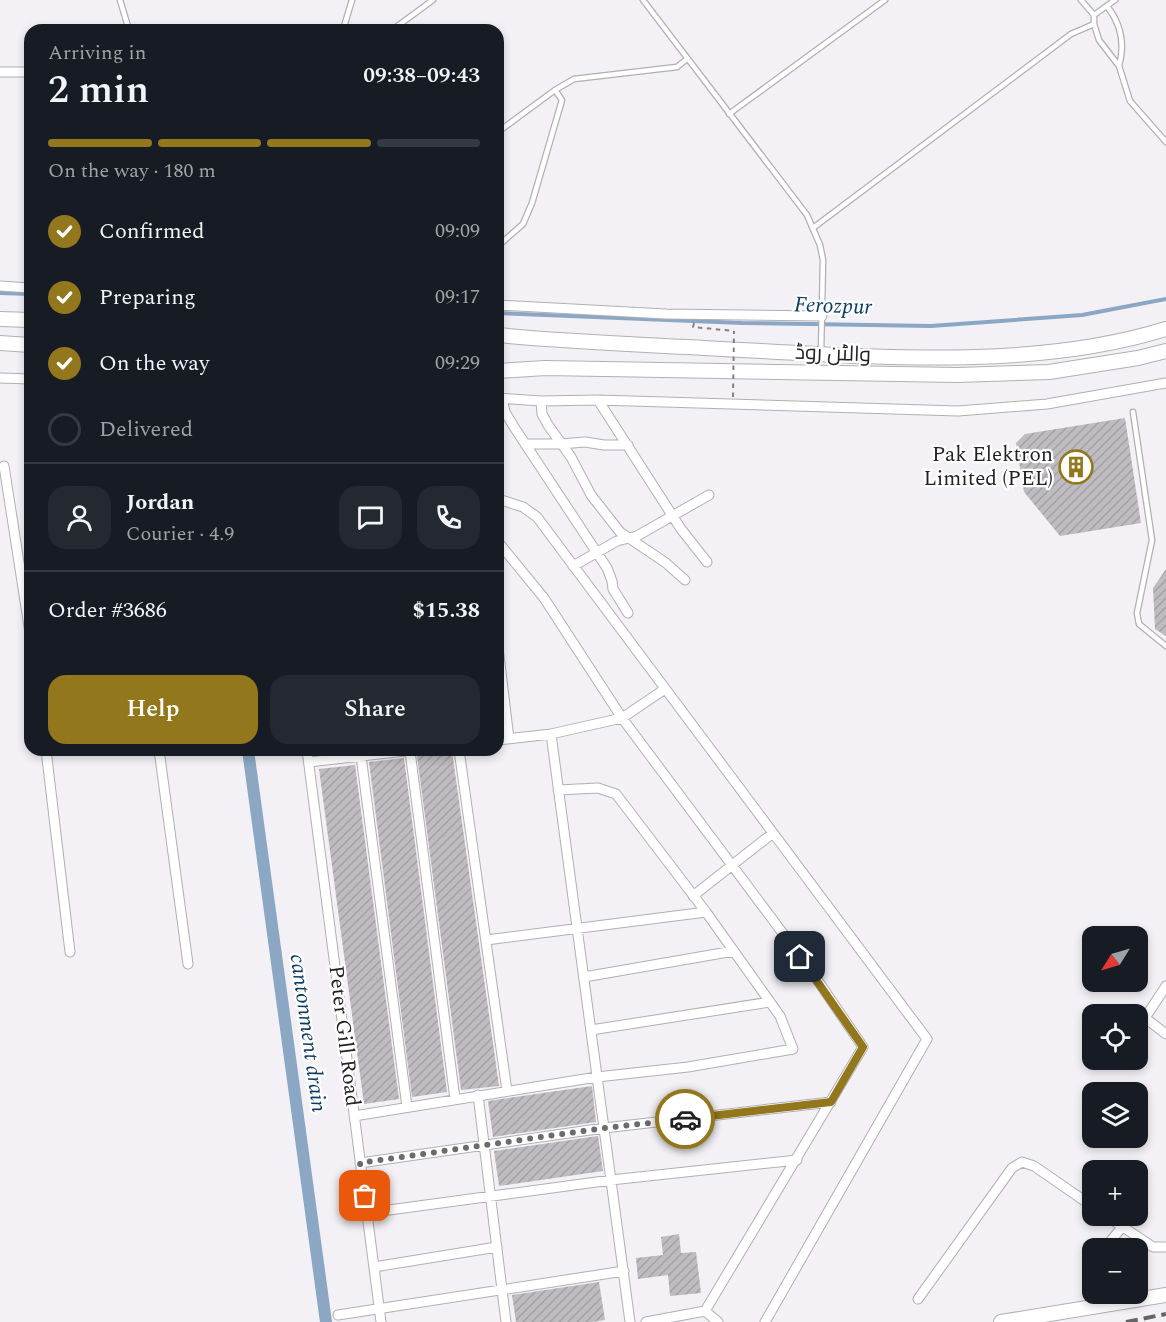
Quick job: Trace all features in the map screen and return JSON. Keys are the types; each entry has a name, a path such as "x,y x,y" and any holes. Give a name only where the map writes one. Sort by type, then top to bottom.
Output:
{"main road":[{"path":"0,319 24,320"},
{"name":"والٹن روڈ","path":"504,335 821,354 960,357 1041,353 1131,340 1166,329"},
{"path":"0,344 24,345"},
{"name":"والٹن روڈ","path":"504,370 957,375 1049,372 1138,358 1166,351"},
{"path":"1001,1322 1166,1295"}],"street":[{"path":"0,72 24,72"},
{"path":"0,286 24,288"},
{"path":"504,305 666,314 822,312"},
{"path":"0,378 24,379"},
{"path":"504,398 958,411 1047,404 1166,383"},
{"path":"598,400 673,516 707,562"},
{"path":"541,401 542,414 548,425 571,457 591,495 620,532 666,563 685,580"},
{"path":"504,409 607,568 613,589 628,613"},
{"path":"525,444 585,442 604,446 628,445"},
{"path":"4,466 24,594"},
{"path":"573,566 596,552 637,536 709,495"},
{"path":"504,502 523,507 537,517 927,1039 765,1322"},
{"path":"504,549 544,598 622,718 813,975 863,1047 705,1311 646,1322"},
{"path":"504,739 551,734 622,718 665,689"},
{"path":"504,697 509,739"},
{"path":"551,734 630,1322"},
{"path":"47,756 70,952"},
{"path":"160,756 188,964"},
{"name":"Peter Gill Road","path":"308,756 381,1322"},
{"path":"309,762 343,756"},
{"path":"354,756 407,1107"},
{"path":"411,756 455,1099"},
{"path":"460,756 507,1091"},
{"path":"354,1116 478,1095 597,1077 688,1067 793,1049 785,1025 770,1002 706,912 616,794 598,788 558,790"},
{"path":"693,896 773,833"},
{"path":"486,939 706,912"},
{"path":"584,977 734,951"},
{"path":"1166,986 1145,1018 1166,1034"},
{"path":"591,1030 770,1002"},
{"path":"478,1095 506,1322"},
{"path":"360,1163 604,1128 831,1102"},
{"path":"367,1213 611,1180 797,1160"},
{"path":"918,1299 1012,1168 1022,1162 1034,1166 1082,1199"},
{"path":"1113,1238 1122,1227 1153,1247 1166,1246"},
{"path":"374,1267 497,1247"},
{"path":"338,1315 624,1271"},
{"path":"705,1311 718,1322"}],"lane":[{"path":"120,0 127,24"},
{"path":"345,24 352,0"},
{"path":"400,24 432,0"},
{"path":"643,0 807,215 820,245 823,260 821,354"},
{"path":"729,114 885,0"},
{"path":"1081,0 1094,15 1094,24 1100,40 1119,66 1130,101 1166,142"},
{"path":"1094,15 1115,0"},
{"path":"1107,6 1118,23 1124,50 1119,66"},
{"path":"813,228 1071,34 1094,24"},
{"path":"504,128 574,79 677,67 687,59"},
{"path":"504,241 523,224 532,204 562,100 555,90"},
{"path":"1133,412 1152,540 1137,613 1140,624 1166,646"}],"path":[{"path":"693,327 734,331 733,397"}],"building":[{"name":"Pak Elektron Limited (PEL)","path":"1125,418 1141,523 1060,536 1024,492 1016,443 1025,434"},
{"path":"1166,569 1166,636 1155,629 1153,588"},
{"path":"417,756 453,756 499,1086 461,1090"},
{"path":"404,758 447,1092 412,1097 369,762"},
{"path":"355,765 399,1099 364,1104 319,769"},
{"path":"592,1086 596,1122 493,1137 488,1101"},
{"path":"598,1136 603,1171 499,1186 494,1151"},
{"path":"679,1234 681,1253 696,1252 701,1293 670,1296 668,1275 638,1279 636,1258 663,1255 661,1237"},
{"path":"599,1282 605,1320 516,1322 512,1295"}],"waterway":[{"name":"Ferozpur","path":"0,293 24,294"},
{"name":"Ferozpur","path":"504,313 742,323 931,326 1082,315 1166,299"},
{"name":"cantonment drain","path":"249,756 326,1322"}],"railway":[{"path":"1126,1322 1166,1314"}],"way so far":[{"path":"365,1196 360,1163 604,1128 685,1119"}],"place":[{"name":"Pak Elektron Limited (PEL)","path":"1076,467"}],"route":[{"path":"685,1119 831,1102 863,1047 800,957"}]}
